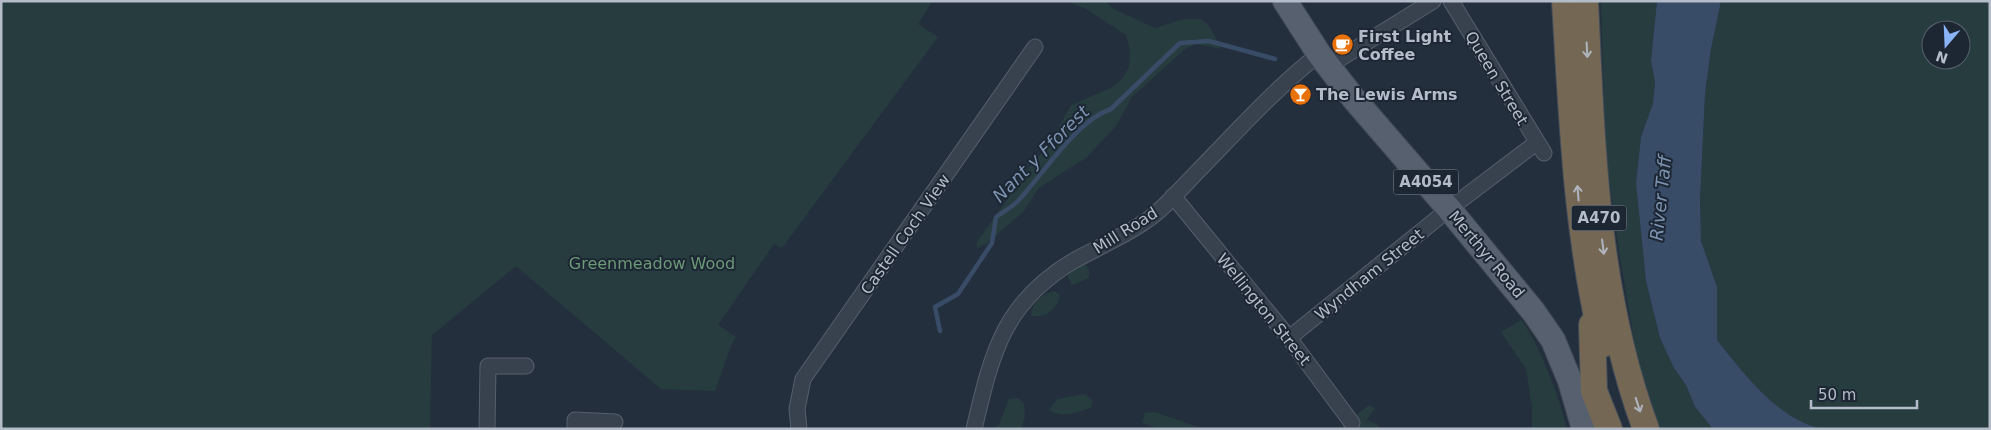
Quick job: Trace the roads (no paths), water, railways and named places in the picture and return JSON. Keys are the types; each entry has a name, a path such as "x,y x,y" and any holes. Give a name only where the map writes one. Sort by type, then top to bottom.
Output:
{"highway":[{"name":"A470","path":"1566,1 1578,200 1590,292 1608,367 1627,429"},
{"name":"A470","path":"1585,1 1596,194 1605,265 1628,372 1646,429"},
{"path":"1590,292 1594,391 1609,429"}],"main road":[{"name":"Merthyr Road","path":"1285,1 1323,60 1527,302 1553,340 1570,381 1584,429"}],"street":[{"name":"Mill Road","path":"974,429 988,372 998,342 1010,320 1044,280 1153,216 1288,79 1433,1"},
{"name":"Queen Street","path":"1451,1 1540,148"},
{"name":"Castell Coch View","path":"799,429 797,409 803,379 1035,46"},
{"name":"Wyndham Street","path":"1289,338 1449,209 1540,148"},
{"name":"Wellington Street","path":"1173,196 1289,338 1352,423"},
{"path":"487,429 488,366 526,366"},
{"path":"575,429 575,420 615,422"}],"water":[{"name":"River Taff","path":"1657,1 1721,1 1711,49 1705,94 1700,200 1701,241 1717,287 1717,340 1751,381 1777,406 1806,424 1823,429 1713,429 1695,407 1686,385 1674,368 1660,338 1646,281 1636,183 1641,137 1653,103 1655,82 1651,61"}],"waterway":[{"name":"Nant y Fforest","path":"940,331 935,307 958,294 992,243 996,217 1018,201 1073,136 1098,115 1111,109 1180,43 1209,41 1275,59"}],"place":[{"name":"First Light Coffee","path":"1342,45"},
{"name":"The Lewis Arms","path":"1300,94"}],"park label":[{"name":"Greenmeadow Wood","path":"652,263"}]}
